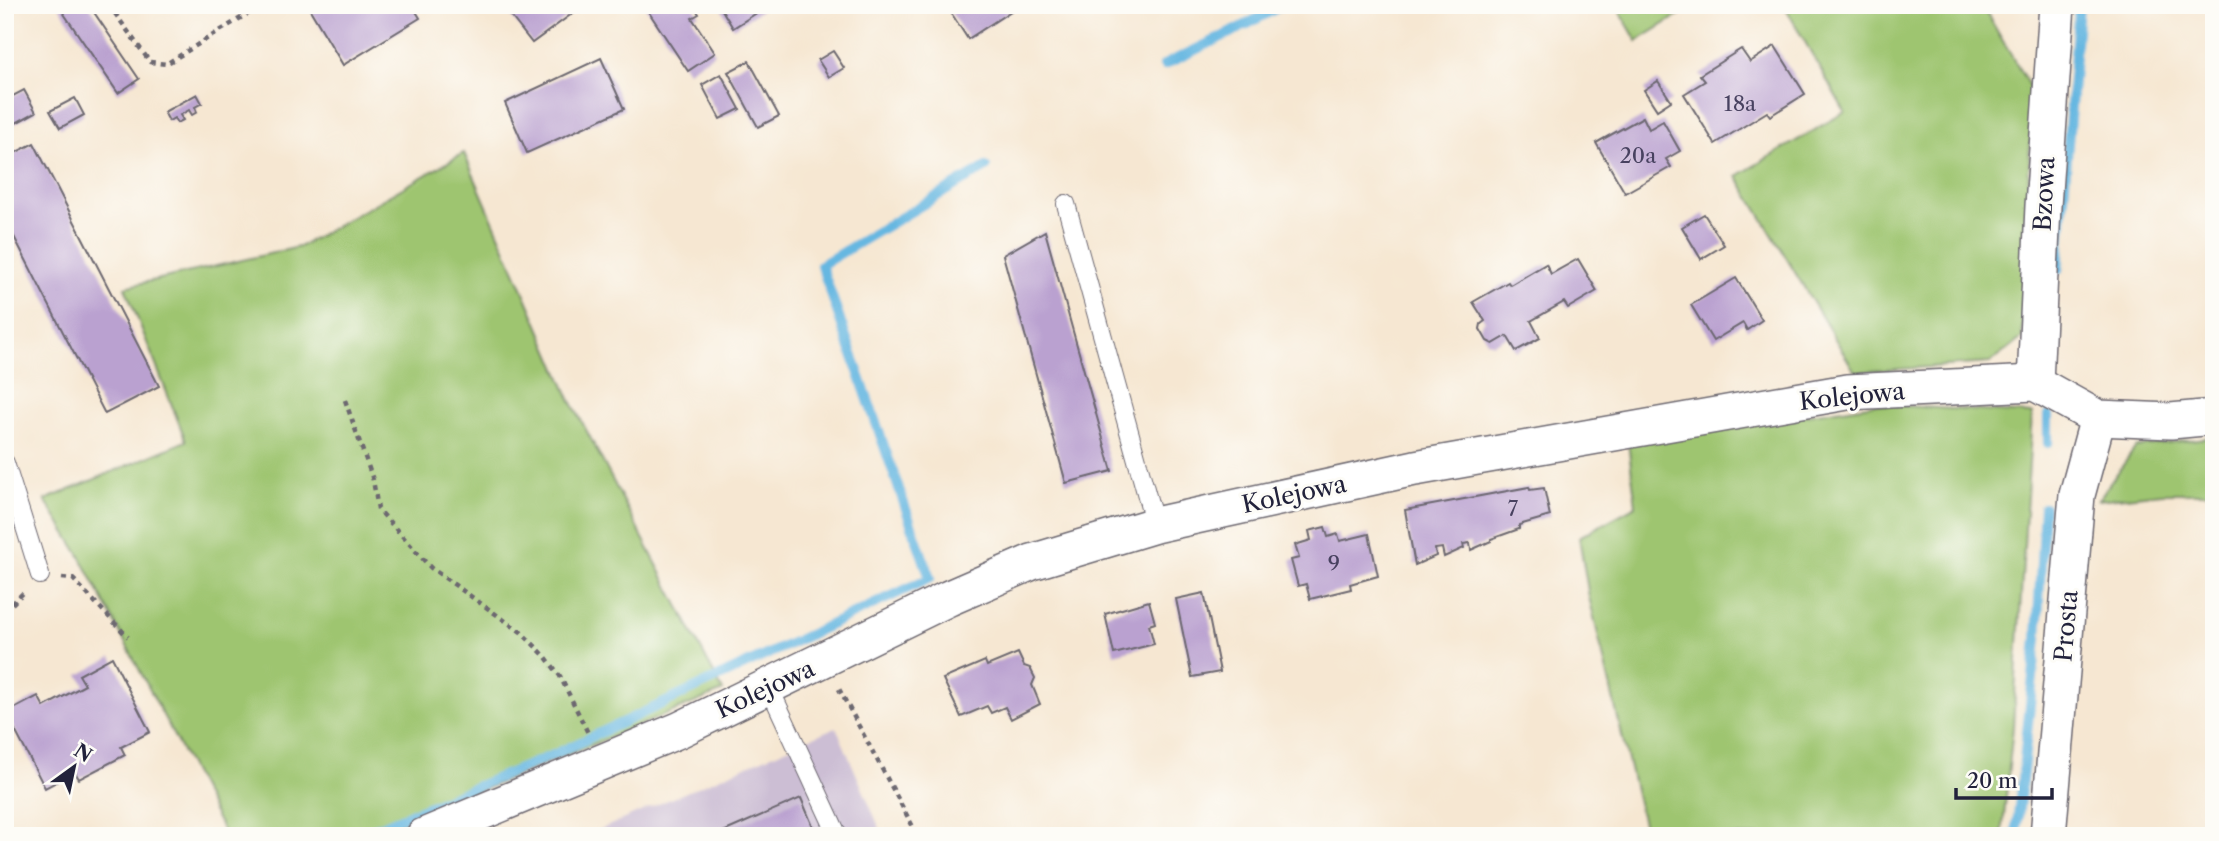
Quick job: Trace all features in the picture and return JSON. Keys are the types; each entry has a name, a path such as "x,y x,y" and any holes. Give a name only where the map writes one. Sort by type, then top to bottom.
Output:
{"street":[{"name":"Bzowa","path":"2035,383 2043,206 2057,5"},
{"path":"2035,383 2098,418 2171,421 2214,417"},
{"name":"Kolejowa","path":"424,836 679,730 949,598 1032,562 1155,525 1415,468 1847,392 2035,383"},
{"name":"Prosta","path":"2048,836 2077,495 2098,418"}],"lane":[{"path":"1066,204 1155,525"},
{"path":"5,463 40,575"},
{"path":"769,687 838,836"}],"path":[{"path":"110,5 150,62 166,64 262,5"},
{"path":"345,400 373,480 378,509 431,568 521,632 537,648 560,676 585,724"},
{"path":"40,575 73,579 128,637"},
{"path":"824,661 918,836"}],"shaded area":[{"path":"836,727 883,836 585,836"}],"green space":[{"path":"1616,5 1695,5 1637,41"},
{"path":"1784,5 1982,5 2032,91 2022,338 1990,363 1855,372 1737,176 1845,112"},
{"path":"464,153 570,399 723,691 371,836 226,836 79,554 45,500 186,441 125,287 299,247"},
{"path":"1874,404 2032,414 2013,727 2002,836 1646,836 1589,597 1579,537 1636,506 1628,443"},
{"path":"2214,437 2214,493 2162,493 2098,500 2136,447"}],"building":[{"path":"58,5 89,5 139,79 118,93"},
{"path":"313,5 412,5 420,18 343,65 309,8"},
{"path":"502,5 584,5 532,43"},
{"path":"644,5 693,5 699,14 692,18 715,53 688,71"},
{"path":"719,5 769,5 733,28"},
{"path":"946,5 1020,5 968,39"},
{"path":"1775,46 1805,94 1770,116 1767,112 1715,144 1684,94 1705,81 1700,75 1741,49 1750,62"},
{"path":"833,51 844,68 829,77 818,60"},
{"path":"601,58 624,109 527,153 505,103"},
{"path":"749,61 779,116 758,127 728,72"},
{"path":"721,74 740,109 720,119 702,85"},
{"path":"1658,81 1671,101 1657,110 1644,90"},
{"path":"24,90 36,112 5,129 5,100"},
{"path":"197,94 202,103 195,107 197,112 192,115 189,110 180,115 183,120 177,123 174,118 169,121 164,112"},
{"path":"75,98 84,115 60,128 50,111"},
{"path":"1643,117 1649,129 1663,121 1680,151 1666,159 1671,167 1625,193 1596,143"},
{"path":"34,143 159,386 105,414 5,219 5,158"},
{"path":"1704,214 1724,245 1701,259 1682,227"},
{"path":"1045,231 1112,471 1066,483 1003,255"},
{"path":"1578,259 1597,291 1568,308 1564,302 1531,321 1540,338 1516,351 1507,336 1493,344 1487,341 1480,329 1485,321 1473,302 1546,264 1551,274"},
{"path":"1736,278 1762,320 1747,330 1743,323 1713,341 1691,305"},
{"path":"1529,487 1530,490 1544,488 1550,516 1519,525 1519,529 1471,550 1470,543 1463,544 1464,548 1444,557 1442,548 1435,549 1436,556 1415,565 1405,510"},
{"path":"1325,527 1328,537 1338,534 1340,541 1369,534 1378,576 1350,584 1351,589 1310,599 1306,584 1298,586 1291,560 1299,558 1295,545 1311,540 1309,531"},
{"path":"1204,593 1220,672 1192,677 1176,599"},
{"path":"1149,601 1155,623 1149,625 1154,644 1114,654 1105,614"},
{"path":"1018,653 1024,666 1030,668 1035,678 1032,685 1040,704 1011,719 1005,707 991,713 987,706 961,717 943,679 985,661 987,666"},
{"path":"112,657 150,732 121,747 125,755 79,779 75,772 45,788 6,713 38,696 44,707 85,685 79,675"},
{"path":"801,798 817,836 714,836"}],"waterway":[{"path":"1164,65 1282,5"},
{"path":"2058,270 2079,5"},
{"path":"357,836 553,755 930,578 821,265 986,167"},
{"path":"2048,415 2048,443"},
{"path":"2016,836 2037,639 2044,507"}]}
